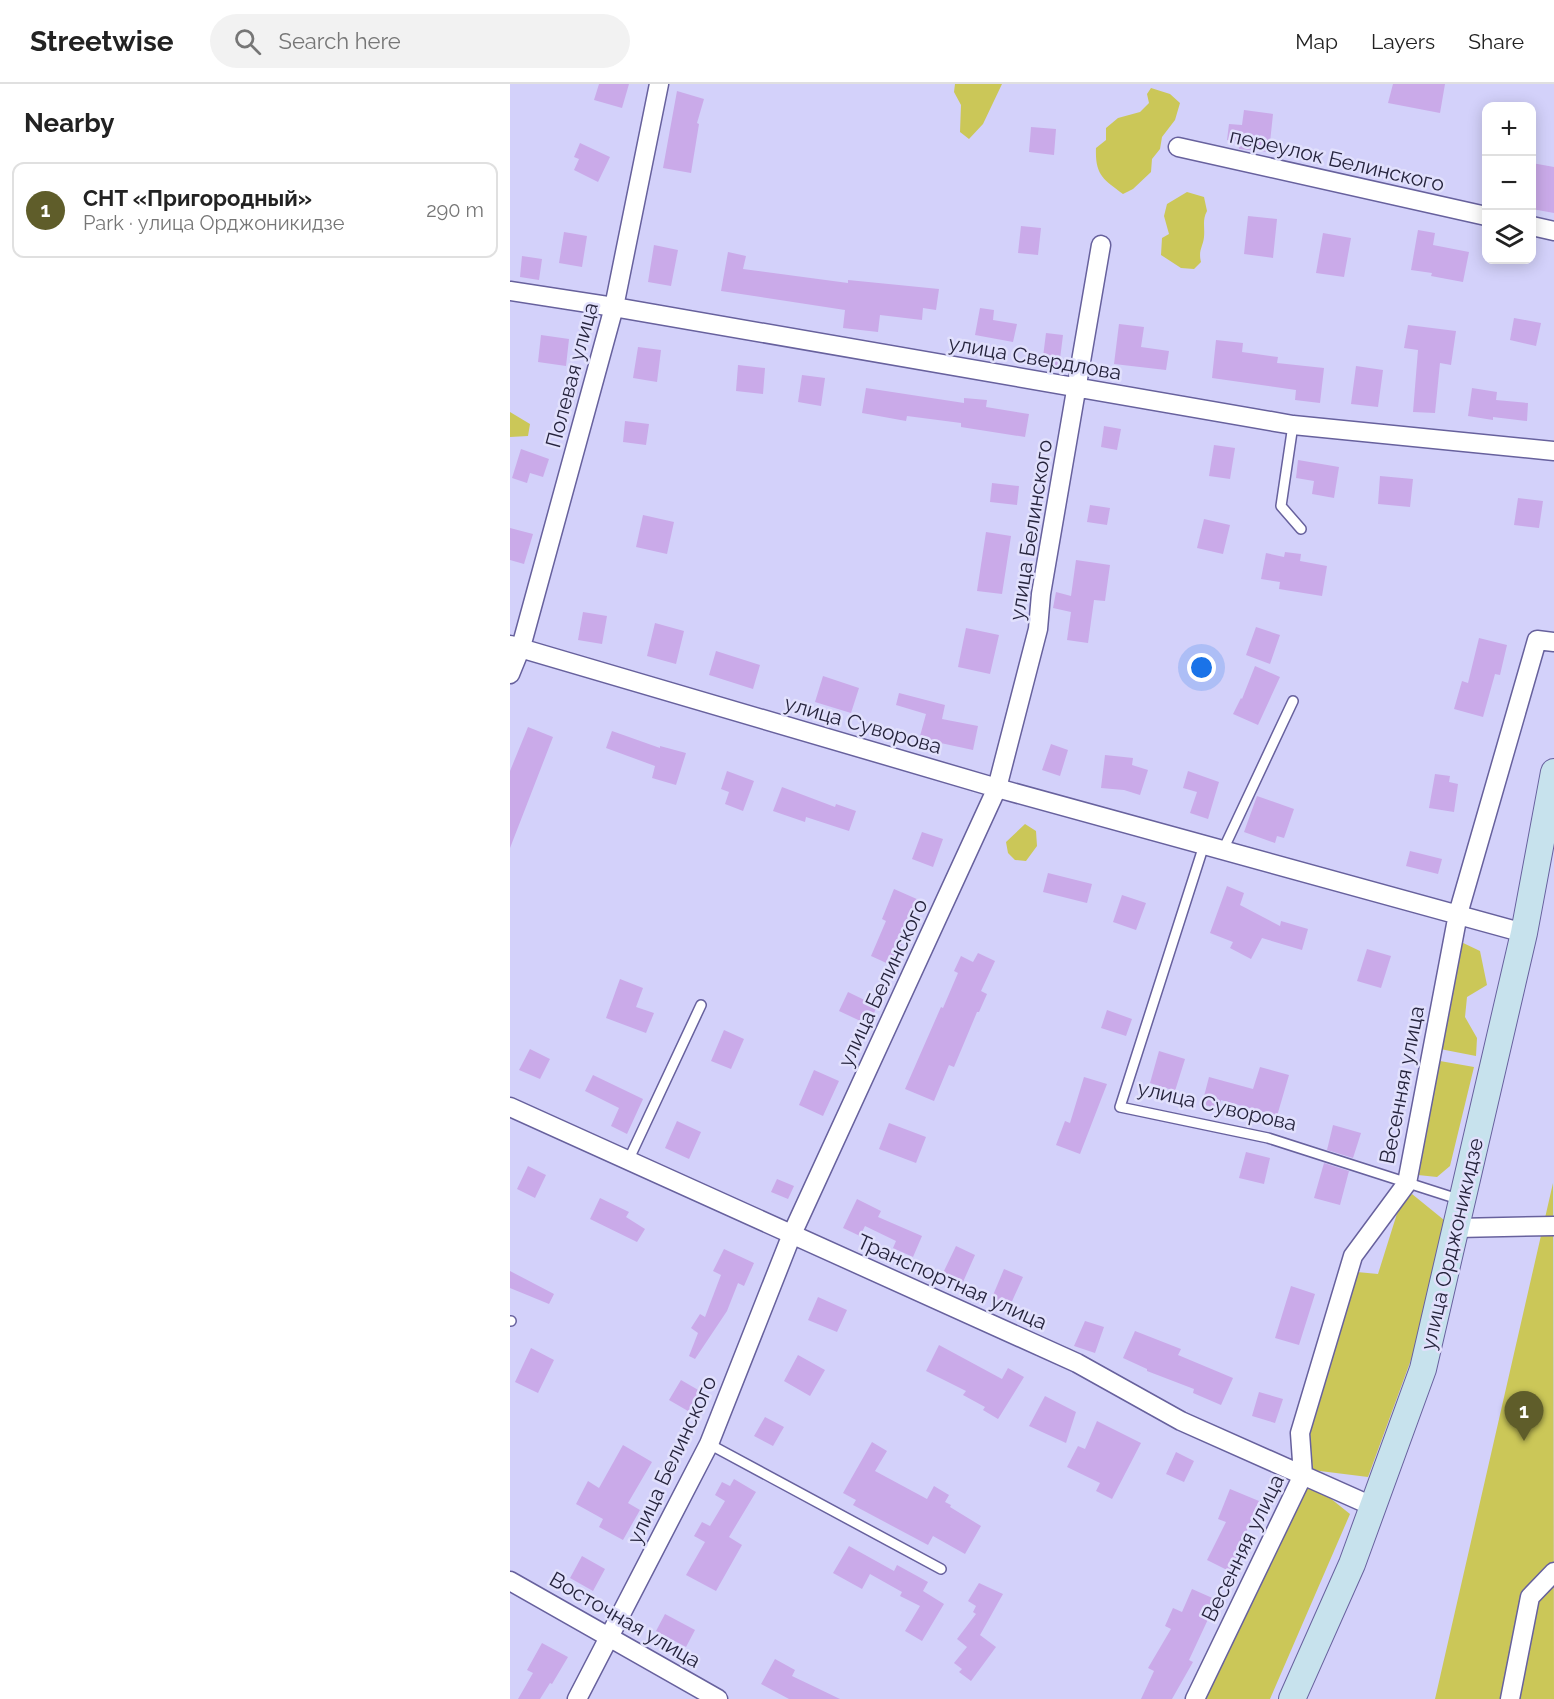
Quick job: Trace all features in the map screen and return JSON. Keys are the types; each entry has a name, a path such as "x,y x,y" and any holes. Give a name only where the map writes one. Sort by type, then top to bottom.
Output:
{"main road":[{"name":"улица Орджоникидзе","path":"1292,1699 1352,1564 1423,1369 1524,933 1554,772"}],"street":[{"name":"Полевая улица","path":"510,674 516,646 614,307 659,84"},
{"name":"переулок Белинского","path":"1178,147 1482,215"},
{"path":"1536,227 1554,231"},
{"name":"улица Белинского","path":"577,1699 709,1444 792,1234 997,788 1038,629 1041,594 1101,245"},
{"name":"улица Свердлова","path":"510,291 1293,425 1554,451"},
{"name":"Весенняя улица","path":"1195,1699 1303,1475 1300,1433 1353,1256 1407,1183 1458,914 1537,640 1554,642"},
{"name":"улица Суворова","path":"516,646 997,788 1524,933"},
{"name":"Транспортная улица","path":"510,1107 1077,1363 1181,1421 1372,1506"},
{"path":"1457,1228 1554,1226"},
{"path":"1510,1699 1530,1597 1552,1578"},
{"name":"Восточная улица","path":"510,1581 718,1699"}],"lane":[{"path":"1293,425 1281,506 1301,529"},
{"path":"1222,850 1293,701"},
{"name":"улица Суворова","path":"1204,845 1120,1107 1268,1138 1463,1201"},
{"path":"628,1161 701,1005"},
{"path":"709,1444 941,1569"}],"shaded area":[{"path":"955,84 1002,84 983,124 969,139 960,132 961,105 954,92"},
{"path":"1151,88 1170,94 1180,103 1175,120 1162,137 1160,149 1152,159 1151,172 1133,189 1123,194 1102,176 1097,164 1096,148 1106,140 1106,128 1118,118 1140,112 1149,103 1147,94"},
{"path":"1187,192 1204,197 1207,211 1200,251 1201,262 1194,269 1181,268 1161,255 1162,238 1169,234 1164,216 1167,204"},
{"path":"510,412 530,424 528,436 510,437"},
{"path":"1025,824 1036,831 1037,846 1026,861 1015,860 1008,853 1006,842"},
{"path":"1459,941 1480,951 1487,985 1467,997 1465,1017 1477,1038 1476,1056 1440,1049"},
{"path":"1440,1061 1474,1067 1450,1166 1437,1177 1418,1175"},
{"path":"1553,1183 1554,1699 1435,1699"},
{"path":"1412,1194 1444,1220 1416,1346 1368,1477 1312,1470 1307,1436 1357,1272 1378,1274 1400,1204"},
{"path":"1304,1486 1330,1498 1350,1514 1270,1699 1201,1699"}],"building":[{"path":"599,84 629,84 622,108 594,100"},
{"path":"1393,84 1445,84 1440,113 1388,103"},
{"path":"677,91 704,99 697,123 699,124 691,173 663,168"},
{"path":"1244,110 1273,114 1269,152 1239,149 1240,141 1227,140 1229,124 1242,125"},
{"path":"1031,127 1056,129 1054,155 1029,152"},
{"path":"580,143 610,157 598,182 574,170 579,159 574,157"},
{"path":"1536,164 1554,167 1554,213 1536,210"},
{"path":"1248,216 1277,219 1273,258 1244,254"},
{"path":"1021,226 1041,228 1038,255 1018,253"},
{"path":"1418,230 1435,233 1433,245 1469,252 1463,282 1411,270"},
{"path":"564,232 587,236 582,267 559,263"},
{"path":"1323,233 1351,238 1344,277 1316,273"},
{"path":"654,245 678,250 671,286 648,282"},
{"path":"728,252 746,256 743,269 848,283 848,280 939,289 936,310 923,308 922,320 880,315 878,332 843,328 845,310 721,291"},
{"path":"522,256 542,259 539,280 520,277"},
{"path":"980,308 994,310 993,320 1017,324 1013,342 975,335"},
{"path":"1514,318 1541,323 1536,346 1510,340"},
{"path":"1119,324 1144,327 1141,347 1169,351 1166,370 1114,364"},
{"path":"1408,325 1456,331 1451,365 1440,363 1435,413 1413,412 1418,350 1404,348"},
{"path":"1046,333 1063,335 1059,367 1042,365"},
{"path":"541,335 569,339 566,366 538,362"},
{"path":"1216,340 1243,343 1242,352 1278,357 1277,363 1324,368 1320,403 1295,400 1296,390 1212,378"},
{"path":"638,347 661,350 657,382 633,378"},
{"path":"738,365 765,368 763,394 736,391"},
{"path":"1356,366 1383,370 1378,407 1351,404"},
{"path":"802,375 825,378 821,406 798,402"},
{"path":"866,388 964,403 964,398 987,400 986,407 1029,414 1025,437 961,427 961,423 907,416 906,421 862,413"},
{"path":"1472,388 1497,392 1496,400 1528,403 1527,421 1493,417 1493,420 1468,416"},
{"path":"625,421 649,424 646,445 623,442"},
{"path":"1104,426 1121,429 1117,450 1101,447"},
{"path":"1214,445 1235,448 1230,479 1209,476"},
{"path":"521,449 549,459 543,477 530,473 527,483 512,478"},
{"path":"1298,460 1339,467 1334,498 1312,494 1314,481 1296,478"},
{"path":"1380,476 1413,479 1410,507 1378,504"},
{"path":"992,483 1019,486 1017,505 990,502"},
{"path":"1518,498 1543,501 1539,528 1514,525"},
{"path":"1090,505 1110,508 1107,525 1087,522"},
{"path":"643,515 674,522 667,554 636,547"},
{"path":"1204,519 1230,525 1223,554 1197,548"},
{"path":"510,528 533,534 524,564 510,560"},
{"path":"986,532 1011,536 1002,594 977,591"},
{"path":"1285,552 1301,554 1300,561 1327,566 1322,596 1279,589 1280,582 1261,579 1266,553 1284,557"},
{"path":"1076,560 1110,565 1105,601 1094,600 1088,643 1067,640 1071,612 1053,608 1056,592 1071,596"},
{"path":"583,612 607,616 602,644 578,640"},
{"path":"655,623 684,631 676,664 647,656"},
{"path":"1256,627 1280,635 1270,664 1246,655"},
{"path":"966,628 999,635 990,674 958,667"},
{"path":"1479,638 1507,645 1500,675 1495,674 1483,717 1454,709 1462,681 1468,683"},
{"path":"716,651 760,665 753,689 709,675"},
{"path":"1255,666 1280,677 1258,725 1233,714 1242,699"},
{"path":"823,676 859,688 851,713 815,702"},
{"path":"899,693 945,705 942,719 978,726 973,750 936,742 934,751 917,747 926,714 896,705"},
{"path":"528,727 553,737 510,848 510,771"},
{"path":"612,731 660,748 660,746 686,753 676,785 652,778 655,766 606,748"},
{"path":"1051,744 1068,750 1060,776 1042,770"},
{"path":"1105,755 1133,758 1132,765 1148,770 1140,795 1124,790 1101,788"},
{"path":"727,771 754,781 743,811 725,804 729,792 721,789"},
{"path":"1188,771 1219,782 1208,819 1190,813 1197,792 1183,788"},
{"path":"1435,774 1450,776 1449,782 1458,784 1454,812 1429,808"},
{"path":"782,787 835,807 836,804 856,811 849,831 806,817 805,822 773,811"},
{"path":"1257,796 1294,809 1284,838 1277,836 1275,843 1244,832"},
{"path":"922,832 943,839 933,867 912,859"},
{"path":"1410,851 1442,859 1438,874 1406,866"},
{"path":"1048,873 1092,884 1087,903 1043,892"},
{"path":"1227,886 1244,893 1240,905 1280,926 1281,921 1308,929 1302,950 1262,938 1251,959 1230,948 1233,942 1210,933"},
{"path":"894,889 919,900 893,966 871,956 886,921 882,919"},
{"path":"1122,895 1146,903 1136,930 1113,922"},
{"path":"1367,949 1391,956 1381,988 1357,981"},
{"path":"978,953 995,961 981,991 987,994 954,1067 949,1065 934,1101 905,1089 958,973 954,971 961,956 973,962"},
{"path":"620,979 643,988 636,1007 654,1013 646,1033 606,1018"},
{"path":"848,992 877,1006 869,1025 839,1011"},
{"path":"1107,1010 1132,1019 1126,1036 1101,1028"},
{"path":"724,1030 744,1039 731,1069 711,1061"},
{"path":"530,1049 550,1059 540,1079 519,1070"},
{"path":"1159,1051 1185,1059 1175,1091 1150,1083"},
{"path":"1260,1067 1289,1075 1277,1116 1221,1100 1219,1109 1202,1104 1209,1077 1253,1089"},
{"path":"814,1070 839,1081 823,1116 799,1105"},
{"path":"593,1075 643,1099 627,1134 611,1126 619,1108 585,1091"},
{"path":"1084,1077 1107,1084 1080,1154 1056,1145 1065,1121 1070,1123"},
{"path":"677,1121 701,1132 689,1159 665,1148"},
{"path":"889,1123 926,1137 916,1163 879,1149"},
{"path":"1333,1125 1361,1133 1353,1158 1327,1150"},
{"path":"1246,1152 1270,1158 1264,1184 1239,1178"},
{"path":"1324,1163 1349,1171 1340,1205 1314,1198"},
{"path":"528,1166 546,1175 535,1198 517,1189"},
{"path":"777,1179 794,1186 788,1199 771,1192"},
{"path":"600,1198 629,1212 626,1217 645,1229 637,1242 590,1219"},
{"path":"857,1199 881,1211 878,1217 922,1236 913,1257 893,1248 896,1241 865,1226 860,1236 843,1228"},
{"path":"956,1246 975,1255 963,1282 943,1273"},
{"path":"724,1249 754,1263 744,1286 738,1283 727,1311 695,1359 689,1356 698,1333 691,1328 700,1314 705,1317 721,1275 713,1271"},
{"path":"1004,1269 1023,1277 1009,1308 991,1300"},
{"path":"510,1271 554,1294 549,1304 510,1288"},
{"path":"1291,1286 1315,1294 1299,1345 1275,1338"},
{"path":"818,1297 847,1310 837,1332 808,1320"},
{"path":"1085,1321 1104,1327 1095,1353 1074,1346"},
{"path":"1135,1331 1181,1349 1178,1355 1233,1378 1221,1405 1193,1393 1194,1389 1147,1371 1123,1358"},
{"path":"939,1345 1002,1379 1008,1368 1024,1377 998,1419 983,1410 985,1407 963,1395 966,1391 926,1371"},
{"path":"531,1348 554,1360 538,1393 515,1382"},
{"path":"798,1355 825,1370 810,1396 784,1381"},
{"path":"681,1380 700,1391 688,1411 669,1400"},
{"path":"1259,1392 1283,1399 1275,1423 1252,1416"},
{"path":"1045,1396 1076,1412 1066,1443 1029,1426"},
{"path":"765,1417 784,1427 773,1446 754,1436"},
{"path":"1097,1421 1141,1443 1112,1499 1096,1491 1100,1483 1067,1467 1078,1446 1085,1449"},
{"path":"872,1442 887,1451 875,1471 927,1499 934,1486 949,1495 945,1502 951,1505 950,1507 981,1526 965,1554 933,1536 928,1545 853,1505 856,1500 843,1493"},
{"path":"623,1445 652,1462 628,1503 640,1510 623,1540 599,1527 603,1519 576,1504 588,1481 599,1488"},
{"path":"1176,1452 1194,1461 1184,1482 1166,1474"},
{"path":"734,1479 756,1492 729,1537 742,1545 716,1591 686,1575 705,1542 694,1536 702,1522 710,1526 725,1501 715,1495 722,1482 730,1486"},
{"path":"1230,1489 1259,1501 1231,1572 1207,1560 1226,1522 1218,1519"},
{"path":"849,1546 894,1571 897,1565 928,1582 923,1591 944,1604 922,1641 905,1631 920,1606 900,1596 902,1592 870,1574 862,1589 833,1573"},
{"path":"582,1556 605,1569 593,1591 570,1578"},
{"path":"979,1583 1003,1594 980,1635 996,1647 971,1681 959,1672 962,1669 954,1663 967,1647 957,1639 976,1614 973,1612 976,1606 968,1601"},
{"path":"1192,1589 1217,1600 1189,1660 1193,1662 1172,1699 1141,1699 1154,1671 1148,1668 1171,1629 1165,1626 1173,1608 1182,1612"},
{"path":"665,1614 695,1630 686,1647 656,1631"},
{"path":"542,1643 568,1657 540,1699 518,1699 533,1673 527,1670"},
{"path":"775,1659 795,1670 792,1676 840,1699 789,1699 761,1684"}],"place":[{"name":"СНТ «Пригородный»","path":"1524,1441"}]}
